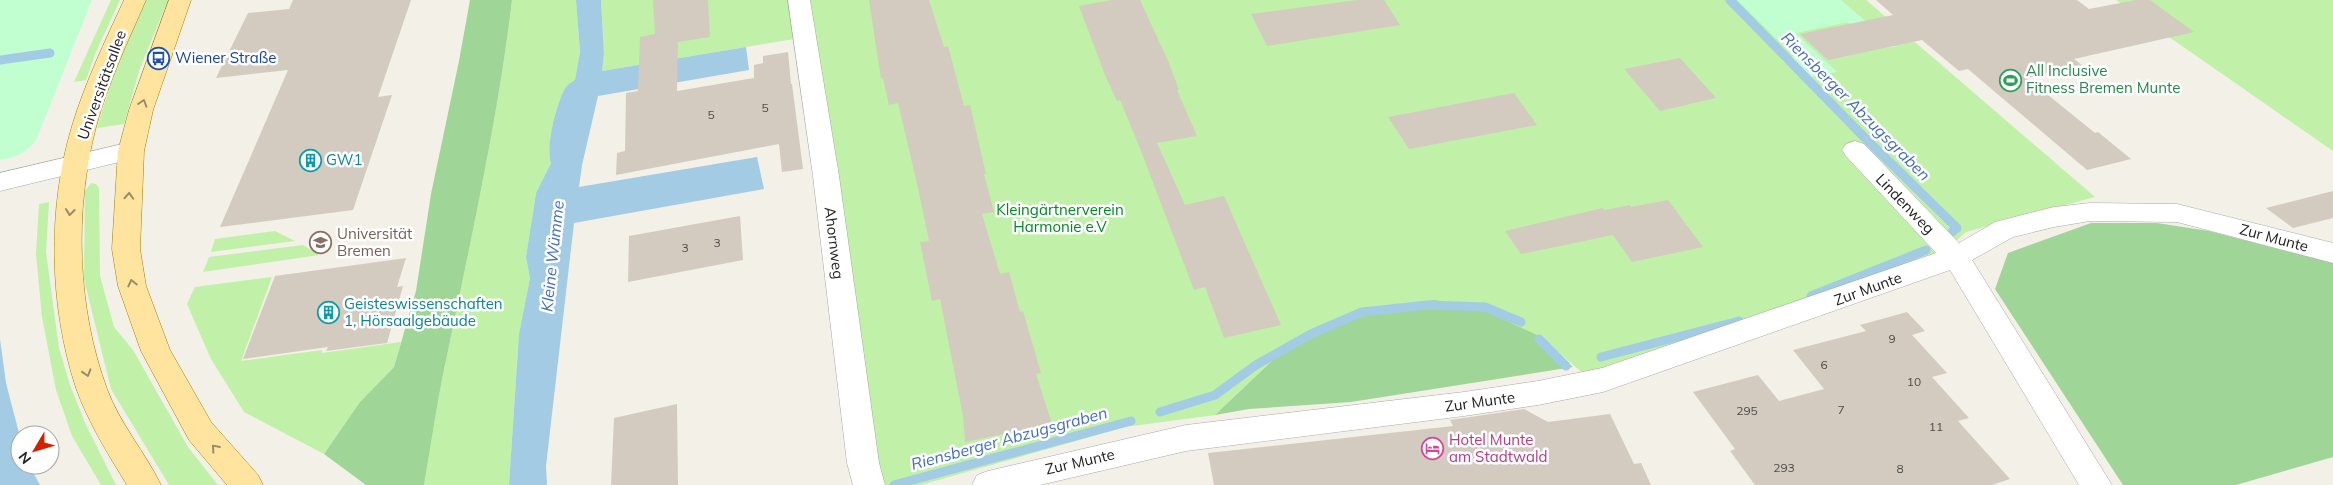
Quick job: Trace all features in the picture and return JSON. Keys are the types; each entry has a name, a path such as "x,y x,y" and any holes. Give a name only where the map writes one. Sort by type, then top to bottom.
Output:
{"main road":[{"name":"Universitätsallee","path":"135,0 104,70 84,126 75,164 68,222 71,302 78,344 92,390 131,464 145,485"},
{"path":"180,0 141,110 131,151 126,249 132,286 156,351 200,430 247,485"}],"street":[{"name":"Ahornweg","path":"799,0 826,176 864,464 869,485"},
{"name":"Lindenweg","path":"1855,150 1956,257"},
{"path":"0,182 131,151"},
{"name":"Zur Munte","path":"988,485 1057,467 1186,438 1464,404 1538,393 1603,380 1956,257 2005,229 2054,217 2090,212 2177,213 2333,253"},
{"path":"1956,257 2096,485"}],"green space":[{"path":"0,0 92,0 37,138 22,154 0,160"},
{"path":"111,0 120,0 95,54 86,80 74,82"},
{"path":"145,0 168,0 140,68 124,124 97,128 115,70"},
{"path":"470,0 512,0 492,132 441,384 424,485 366,485 324,454 360,402 394,367 416,291 431,194"},
{"path":"512,0 576,0 580,52 575,81 566,87 556,113 551,136 551,163 536,193 526,257 530,278 519,334 509,485 424,485 441,384 492,132"},
{"name":"Kleingärtnerverein Harmonie e.V","path":"601,0 1866,0 2095,197 1966,232 1939,256 1585,375 1541,337 1277,356 1215,415 1125,427 921,485 882,485 812,36 602,71 604,54"},
{"path":"1737,0 1841,0 1896,47 1880,48 1848,22 1796,33 1837,72 1806,78 1781,60 1794,56"},
{"path":"2116,0 2333,0 2333,151"},
{"path":"91,183 96,184 99,188 100,276 114,327 133,350 188,447 218,485 169,485 111,389 84,279 85,191"},
{"path":"49,202 46,252 59,348 70,385 86,425 116,485 101,485 72,436 56,390 42,317 36,254 39,204"},
{"path":"2091,223 2157,223 2209,231 2333,263 2333,457 2236,485 2123,485 1995,289 2008,253"},
{"path":"275,231 295,241 211,252 215,239"},
{"path":"303,245 319,255 203,272 209,257"},
{"path":"272,277 241,361 322,350 322,353 401,342 394,367 360,402 324,454 244,412 211,359 187,304 195,287"},
{"path":"1435,300 1479,308 1541,337 1573,367 1351,402 1249,409 1215,415 1277,356 1368,309"}],"water":[{"name":"Kleine Wümme","path":"576,0 601,0 604,54 602,71 746,47 749,70 598,96 582,165 579,187 757,157 764,189 574,223 546,466 547,485 509,485 519,334 530,278 526,257 536,193 551,163 551,136 559,102 566,87 575,80 580,52"},
{"path":"0,339 6,383 17,425 10,425 10,475 34,475 40,485 0,485"}],"building":[{"name":"GW1","path":"293,0 411,0 378,97 392,95 353,210 220,227 288,70 216,78 248,13 289,9"},
{"path":"653,0 708,0 710,37 678,42 677,91 754,78 754,65 763,63 763,56 788,52 803,169 782,172 779,144 616,175 617,153 625,151 626,93 638,91 640,37 655,34"},
{"path":"869,0 929,0 944,47 948,46 964,106 970,105 994,212 982,214 1000,274 1009,272 1020,312 1023,311 1041,373 1036,374 1052,424 965,442 963,416 940,299 932,301 920,242 929,241 918,188 898,103 889,105 883,78 881,79"},
{"path":"1112,0 1140,0 1169,63 1179,90 1177,90 1197,136 1157,143 1185,205 1224,196 1281,325 1224,338 1205,287 1194,290 1139,146 1120,100 1117,101 1105,75 1079,6"},
{"path":"1358,0 1384,0 1400,25 1267,46 1251,14"},
{"name":"All Inclusive Fitness Bremen Munte","path":"1876,0 2077,0 2089,9 2136,0 2150,0 2194,32 2074,59 2082,65 2027,78 2095,133 2098,132 2131,159 2087,170 1968,69 1959,71 1922,40 1828,60 1800,34 1893,15"},
{"path":"1680,58 1716,98 1660,111 1624,69"},
{"path":"1514,93 1537,125 1409,149 1388,117"},
{"path":"2333,191 2333,218 2293,228 2266,208"},
{"path":"1668,200 1703,247 1632,262 1613,235 1521,254 1505,231 1603,208 1604,210 1630,205 1631,207"},
{"path":"740,216 743,260 628,282 629,236"},
{"name":"Geisteswissenschaften 1, Hörsaalgebäude","path":"406,258 397,287 403,286 387,343 326,351 328,347 243,359 275,276"},
{"path":"1907,312 1925,331 1912,335 1947,373 1932,377 1969,418 1958,421 2010,479 1992,485 1755,485 1730,451 1735,449 1693,392 1758,375 1779,401 1824,389 1793,350 1866,331 1860,325"},
{"path":"677,404 678,485 611,485 614,418"},
{"name":"Hotel Munte am Stadtwald","path":"1524,409 1548,422 1610,414 1634,464 1641,463 1651,485 1214,485 1208,453 1453,426 1450,420"}],"waterway":[{"name":"Riensberger Abzugsgraben","path":"1730,0 1863,136 1957,228 1952,232"},
{"path":"0,60 50,53"},
{"name":"Riensberger Abzugsgraben","path":"1811,296 1926,250"},
{"name":"Riensberger Abzugsgraben","path":"1160,412 1215,395 1256,365 1311,334 1362,312 1428,305 1485,307 1521,322"},
{"name":"Riensberger Abzugsgraben","path":"1601,357 1739,321"},
{"name":"Riensberger Abzugsgraben","path":"1539,339 1566,366"},
{"name":"Riensberger Abzugsgraben","path":"894,485 1131,421"}],"place":[{"name":"Wiener Straße","path":"159,58"},
{"name":"All Inclusive Fitness Bremen Munte","path":"2010,80"},
{"name":"GW1","path":"310,160"},
{"name":"Universität Bremen","path":"321,243"},
{"name":"Geisteswissenschaften 1, Hörsaalgebäude","path":"328,313"},
{"name":"Hotel Munte am Stadtwald","path":"1433,449"}]}
